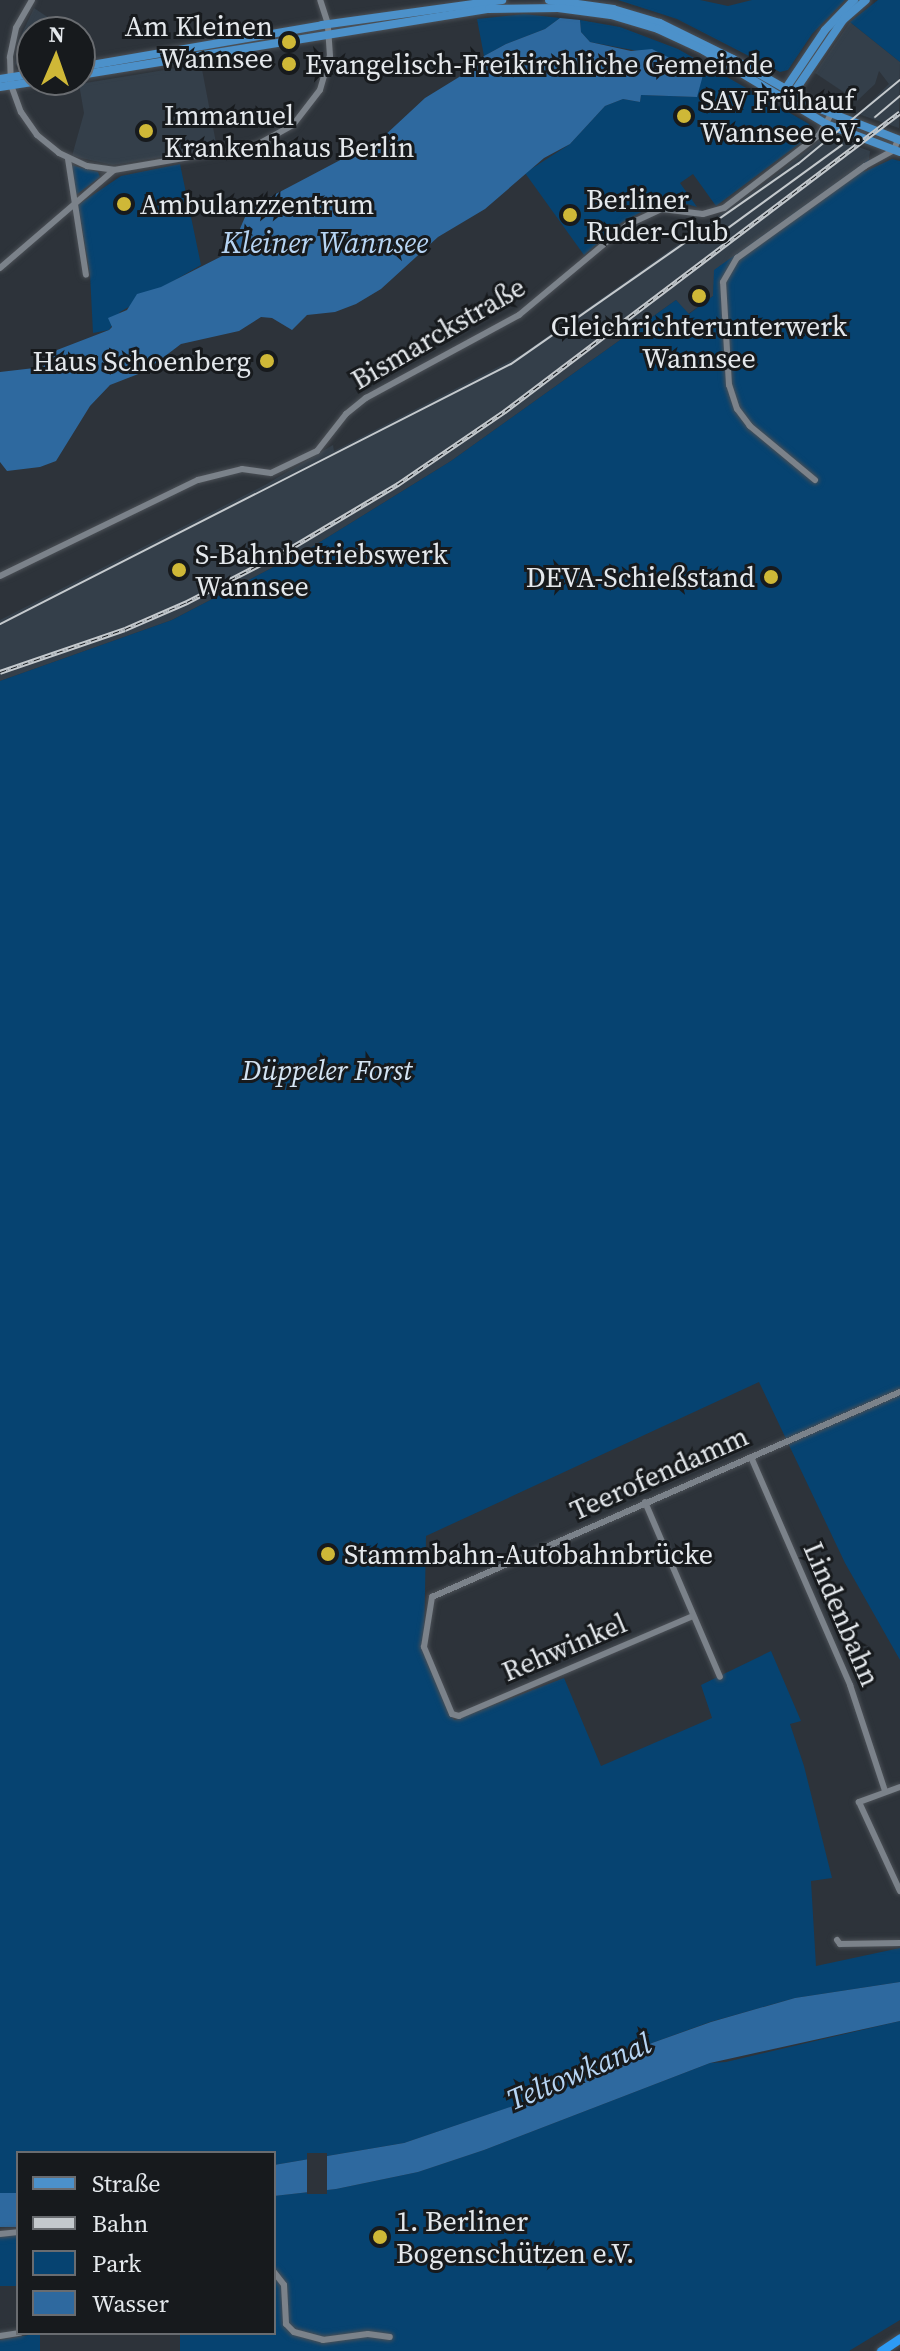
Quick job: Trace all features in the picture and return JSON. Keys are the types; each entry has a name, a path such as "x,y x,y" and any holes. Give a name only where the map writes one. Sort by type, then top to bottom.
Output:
{"highway":[{"path":"881,2351 900,2338"}],"main road":[{"path":"96,64 502,0"},
{"path":"784,100 825,30 854,0"},
{"path":"802,72 843,20 866,0"},
{"path":"96,72 329,28 548,4 594,9 679,31 831,114 899,139"},
{"path":"594,9 676,37 826,124 897,151"},
{"path":"0,79 16,81"},
{"path":"0,87 16,79"}],"street":[{"path":"30,1 11,46 11,81 31,128 68,159 114,170 248,147 280,134 304,115 320,90 330,56 329,28 320,0"},
{"name":"Bismarckstraße","path":"0,576 198,480 242,469 271,473 317,451 346,414 366,398 519,315 627,225 669,208 703,214 715,212 819,135 831,114"},
{"path":"815,480 750,426 737,409 729,385 723,282 737,258 852,175 897,151 899,139"},
{"path":"68,159 86,275"},
{"path":"0,268 114,170"},
{"name":"Teerofendamm","path":"452,1714 424,1647 430,1599 900,1392"},
{"name":"Lindenbahn","path":"751,1457 850,1685 885,1791"},
{"path":"645,1502 720,1677"},
{"name":"Rehwinkel","path":"452,1714 459,1716 693,1616"},
{"path":"900,1787 859,1802 900,1891"},
{"path":"837,1940 840,1944 900,1943"},
{"path":"276,2275 284,2285 286,2324 294,2332 323,2340 368,2334 390,2337"}],"shaded area":[{"path":"34,8 46,16 30,16"},
{"path":"850,22 900,62 899,128 858,114 889,84 879,71 875,84 857,101 815,73"},
{"name":"Immanuel Krankenhaus Berlin","path":"201,64 217,148 113,165 72,156 84,113 81,96 96,96 96,81"},
{"path":"825,136 870,151 869,159 715,270 713,296 688,314 676,300 451,461 312,547 172,620 0,681 0,620 265,485 333,445 334,451 521,355 765,183"}],"green space":[{"path":"618,0 700,0 728,6 752,0 845,0 812,34 788,70 780,72 677,19"},
{"path":"878,0 900,0 900,62 850,22"},
{"path":"524,14 560,18 545,29 484,56 477,19"},
{"path":"580,20 620,27 678,49 809,124 812,134 716,206 693,174 680,183 697,207 676,201 654,205 621,223 584,255 525,173 570,144 605,106 623,99 640,102 641,95 697,97 638,51 590,42 581,32"},
{"name":"Düppeler Forst","path":"869,159 864,172 892,159 900,161 900,1660 845,1563 759,1382 426,1536 424,1647 449,1715 455,1720 564,1678 601,1766 712,1718 701,1685 771,1651 801,1721 790,1724 804,1766 832,1878 811,1881 816,1966 900,1948 900,1982 795,1998 710,2022 652,2043 567,2088 404,2143 276,2165 276,2151 16,2151 16,2193 0,2196 0,681 172,620 312,547 451,461 676,300 689,314 713,296 714,270"},
{"name":"Immanuel Krankenhaus Berlin","path":"180,164 201,265 120,312 109,330 93,333 90,274 78,205 121,176"},
{"path":"71,165 98,172 100,177 76,195"},
{"path":"900,2021 900,2320 849,2351 180,2351 180,2335 276,2335 276,2196 336,2189 418,2172 484,2150 710,2063 726,2062"},
{"path":"0,2235 16,2235 16,2286 0,2286"},
{"path":"40,2335 40,2351 0,2351 0,2340"}],"water":[{"name":"Kleiner Wannsee","path":"560,18 580,20 581,32 590,42 631,51 652,49 703,75 697,97 641,95 640,102 623,99 605,106 570,144 544,158 485,209 438,237 381,289 335,312 307,315 292,330 272,318 261,317 239,331 181,344 152,366 148,362 142,365 146,371 110,385 90,406 56,461 40,467 7,471 0,462 0,372 43,367 57,350 109,330 112,327 108,318 127,310 137,294 161,287 230,252 245,217 255,205 382,138 425,98 464,74 484,56 545,29"},
{"path":"900,1982 900,2021 710,2063 484,2150 418,2172 336,2189 276,2196 276,2165 404,2143 566,2088 652,2043 795,1998"},
{"path":"0,2193 16,2193 16,2227 0,2227"}],"pier":[{"path":"307,2153 327,2153 327,2194 307,2194"}],"tram line":[{"path":"0,624 511,364 798,164 900,80"},
{"path":"875,117 900,96"},
{"path":"728,228 842,145"}],"railway":[{"path":"0,672 125,629 187,602 284,552 398,484 505,411 900,112"}],"place":[{"name":"Am Kleinen Wannsee","path":"289,42"},
{"name":"Evangelisch-Freikirchliche Gemeinde","path":"289,64"},
{"name":"SAV Frühauf Wannsee e.V.","path":"684,116"},
{"name":"Immanuel Krankenhaus Berlin","path":"146,131"},
{"name":"Ambulanzzentrum","path":"124,204"},
{"name":"Berliner Ruder-Club","path":"570,215"},
{"name":"Gleichrichterunterwerk Wannsee","path":"699,296"},
{"name":"Haus Schoenberg","path":"267,361"},
{"name":"S-Bahnbetriebswerk Wannsee","path":"179,570"},
{"name":"DEVA-Schießstand","path":"771,577"},
{"name":"Stammbahn-Autobahnbrücke","path":"328,1554"},
{"name":"1. Berliner Bogenschützen e.V.","path":"380,2237"}],"water label":[{"name":"Teltowkanal","path":"579,2072"}]}
